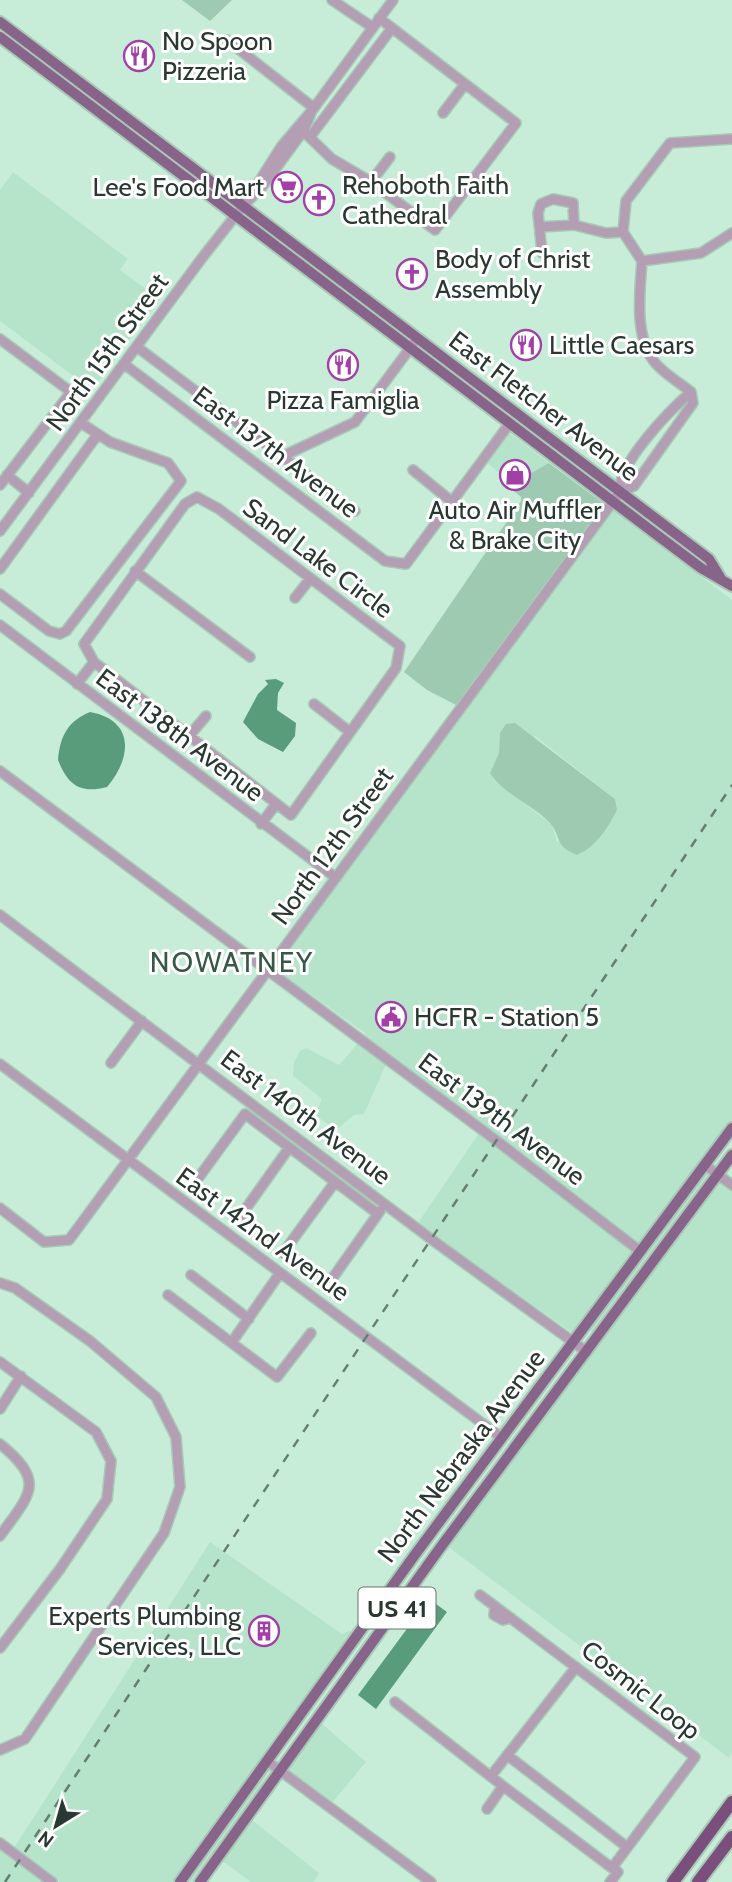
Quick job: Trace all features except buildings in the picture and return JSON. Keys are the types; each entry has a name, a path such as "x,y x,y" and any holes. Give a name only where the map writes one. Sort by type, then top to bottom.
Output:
{"highway":[{"path":"673,1882 732,1802"},
{"path":"698,1882 732,1837"}],"main road":[{"name":"East Fletcher Avenue","path":"0,22 246,202 510,423 616,497 701,568 732,586"},
{"name":"East Fletcher Avenue","path":"0,37 235,215 580,460 616,497"},
{"path":"58,80 66,71"},
{"path":"108,118 115,108"},
{"path":"510,423 532,432 559,452 580,460"},
{"name":"North Nebraska Avenue","path":"180,1882 502,1438 732,1128"},
{"name":"North Nebraska Avenue","path":"201,1882 523,1437 732,1155"},
{"path":"582,1330 595,1340"},
{"path":"502,1438 514,1441 523,1437"}],"street":[{"path":"332,0 372,27"},
{"name":"North 15th Street","path":"246,202 262,173 313,111 393,0"},
{"path":"380,18 516,123 435,230 371,183 332,159 307,134 392,28"},
{"path":"227,40 313,111"},
{"path":"443,113 465,84"},
{"name":"North 15th Street","path":"0,531 235,215 307,134 313,111"},
{"path":"616,497 634,486 693,403 691,392 653,360 646,343 640,314 642,261 624,232 626,201 670,143 732,139"},
{"path":"371,183 390,158"},
{"path":"542,253 541,204 553,199 573,203 574,225"},
{"path":"540,227 574,225 606,233 624,232"},
{"path":"642,261 701,253 731,238"},
{"path":"0,339 71,392 0,485"},
{"path":"281,457 355,422 414,344"},
{"path":"137,347 355,511"},
{"name":"East 137th Avenue","path":"124,364 385,561 406,564 451,501"},
{"path":"616,497 620,478 656,428 691,392"},
{"path":"0,594 49,631 60,634 66,631 181,481 167,463 110,442 81,423"},
{"path":"413,470 451,501 510,423"},
{"path":"0,569 98,434"},
{"path":"7,475 29,493"},
{"name":"Sand Lake Circle","path":"94,662 84,644 185,504 197,497 219,509 400,646 396,668 291,815 276,804"},
{"name":"North 12th Street","path":"0,1208 44,1242 69,1240 616,497"},
{"path":"135,571 250,657"},
{"path":"295,598 310,579"},
{"name":"East 138th Avenue","path":"0,625 261,824 335,877"},
{"path":"77,684 94,662 276,804 261,824"},
{"path":"314,704 350,732"},
{"path":"189,736 205,716"},
{"name":"East 139th Avenue","path":"0,771 268,969 640,1251"},
{"name":"East 140th Avenue","path":"0,915 587,1352"},
{"path":"111,1063 142,1021"},
{"name":"East 142nd Avenue","path":"0,1064 502,1438"},
{"path":"191,1188 245,1114 378,1214"},
{"path":"237,1221 289,1148"},
{"path":"705,1165 732,1185"},
{"path":"283,1253 335,1182"},
{"path":"327,1286 378,1214 380,1199 362,1203"},
{"path":"232,1342 280,1273"},
{"path":"191,1275 249,1319"},
{"path":"0,1283 15,1288 90,1341 156,1397 176,1437 180,1487 164,1533 25,1739 0,1750"},
{"path":"168,1295 276,1377 312,1333"},
{"path":"0,1362 96,1432 111,1461 107,1499 60,1569 0,1648"},
{"path":"0,1409 21,1376"},
{"path":"0,1444 23,1463 29,1477 28,1496 0,1536"},
{"name":"Cosmic Loop","path":"480,1595 495,1606 495,1615 503,1620 511,1618 695,1757 612,1868"},
{"path":"491,1776 576,1667"},
{"path":"395,1702 618,1872 610,1882"},
{"path":"507,1755 628,1847"},
{"path":"267,1760 431,1882"},
{"path":"487,1809 503,1786"},
{"path":"0,1843 52,1882"}],"shaded area":[{"path":"182,0 232,0 210,21"},
{"path":"13,172 128,259 120,270 160,299 92,390 0,321 0,190"},
{"path":"508,432 549,463 512,484 486,462"},
{"path":"549,463 604,504 456,705 427,690 404,672 521,501 521,497 508,486"},
{"path":"611,509 732,600 732,1121 640,1245 364,1036 365,1033 274,968","holes":["535,736 615,799 557,842 552,825 498,783 490,773 499,753"]},
{"path":"276,679 284,683 278,693 277,710 296,723 295,736 283,752 258,739 243,722 258,694 268,684 265,680"},
{"path":"90,712 105,716 115,723 125,742 121,764 115,776 107,787 98,789 76,786 66,776 58,760 66,730"},
{"path":"515,723 615,799 617,810 596,842 584,852 577,855 565,848 550,823 510,793 490,773 499,753 500,733 506,724"},
{"path":"358,1043 386,1064 364,1114 354,1115 336,1130 315,1115 322,1099 293,1076 294,1062 300,1051 306,1048 339,1065"},
{"path":"479,1133 634,1252 574,1334 418,1223"},
{"path":"705,1171 712,1176 595,1334 588,1329"},
{"path":"718,1180 732,1190 732,1753 729,1758 447,1546"},
{"path":"210,1542 342,1634 349,1631 353,1634 176,1882 60,1882 14,1848"},
{"path":"429,1599 447,1612 376,1709 358,1695"},
{"path":"320,1722 366,1762 332,1803 286,1769"},
{"path":"268,1767 275,1772 268,1773 246,1812 196,1882 185,1882"},
{"path":"251,1819 319,1873 314,1882 251,1882 221,1860"},
{"path":"0,1849 18,1862 45,1882 0,1882"}],"railway":[{"path":"5,1882 732,785"}],"place":[{"name":"No Spoon Pizzeria","path":"139,56"},
{"name":"Lee's Food Mart","path":"287,187"},
{"name":"Rehoboth Faith Cathedral","path":"319,200"},
{"name":"Body of Christ Assembly","path":"412,274"},
{"name":"Little Caesars","path":"526,345"},
{"name":"Pizza Famiglia","path":"343,365"},
{"name":"Auto Air Muffler & Brake City","path":"515,475"},
{"name":"HCFR - Station 5","path":"391,1017"},
{"name":"Experts Plumbing Services, LLC","path":"264,1631"}],"district":[{"name":"NOWATNEY","path":"232,962"}]}
